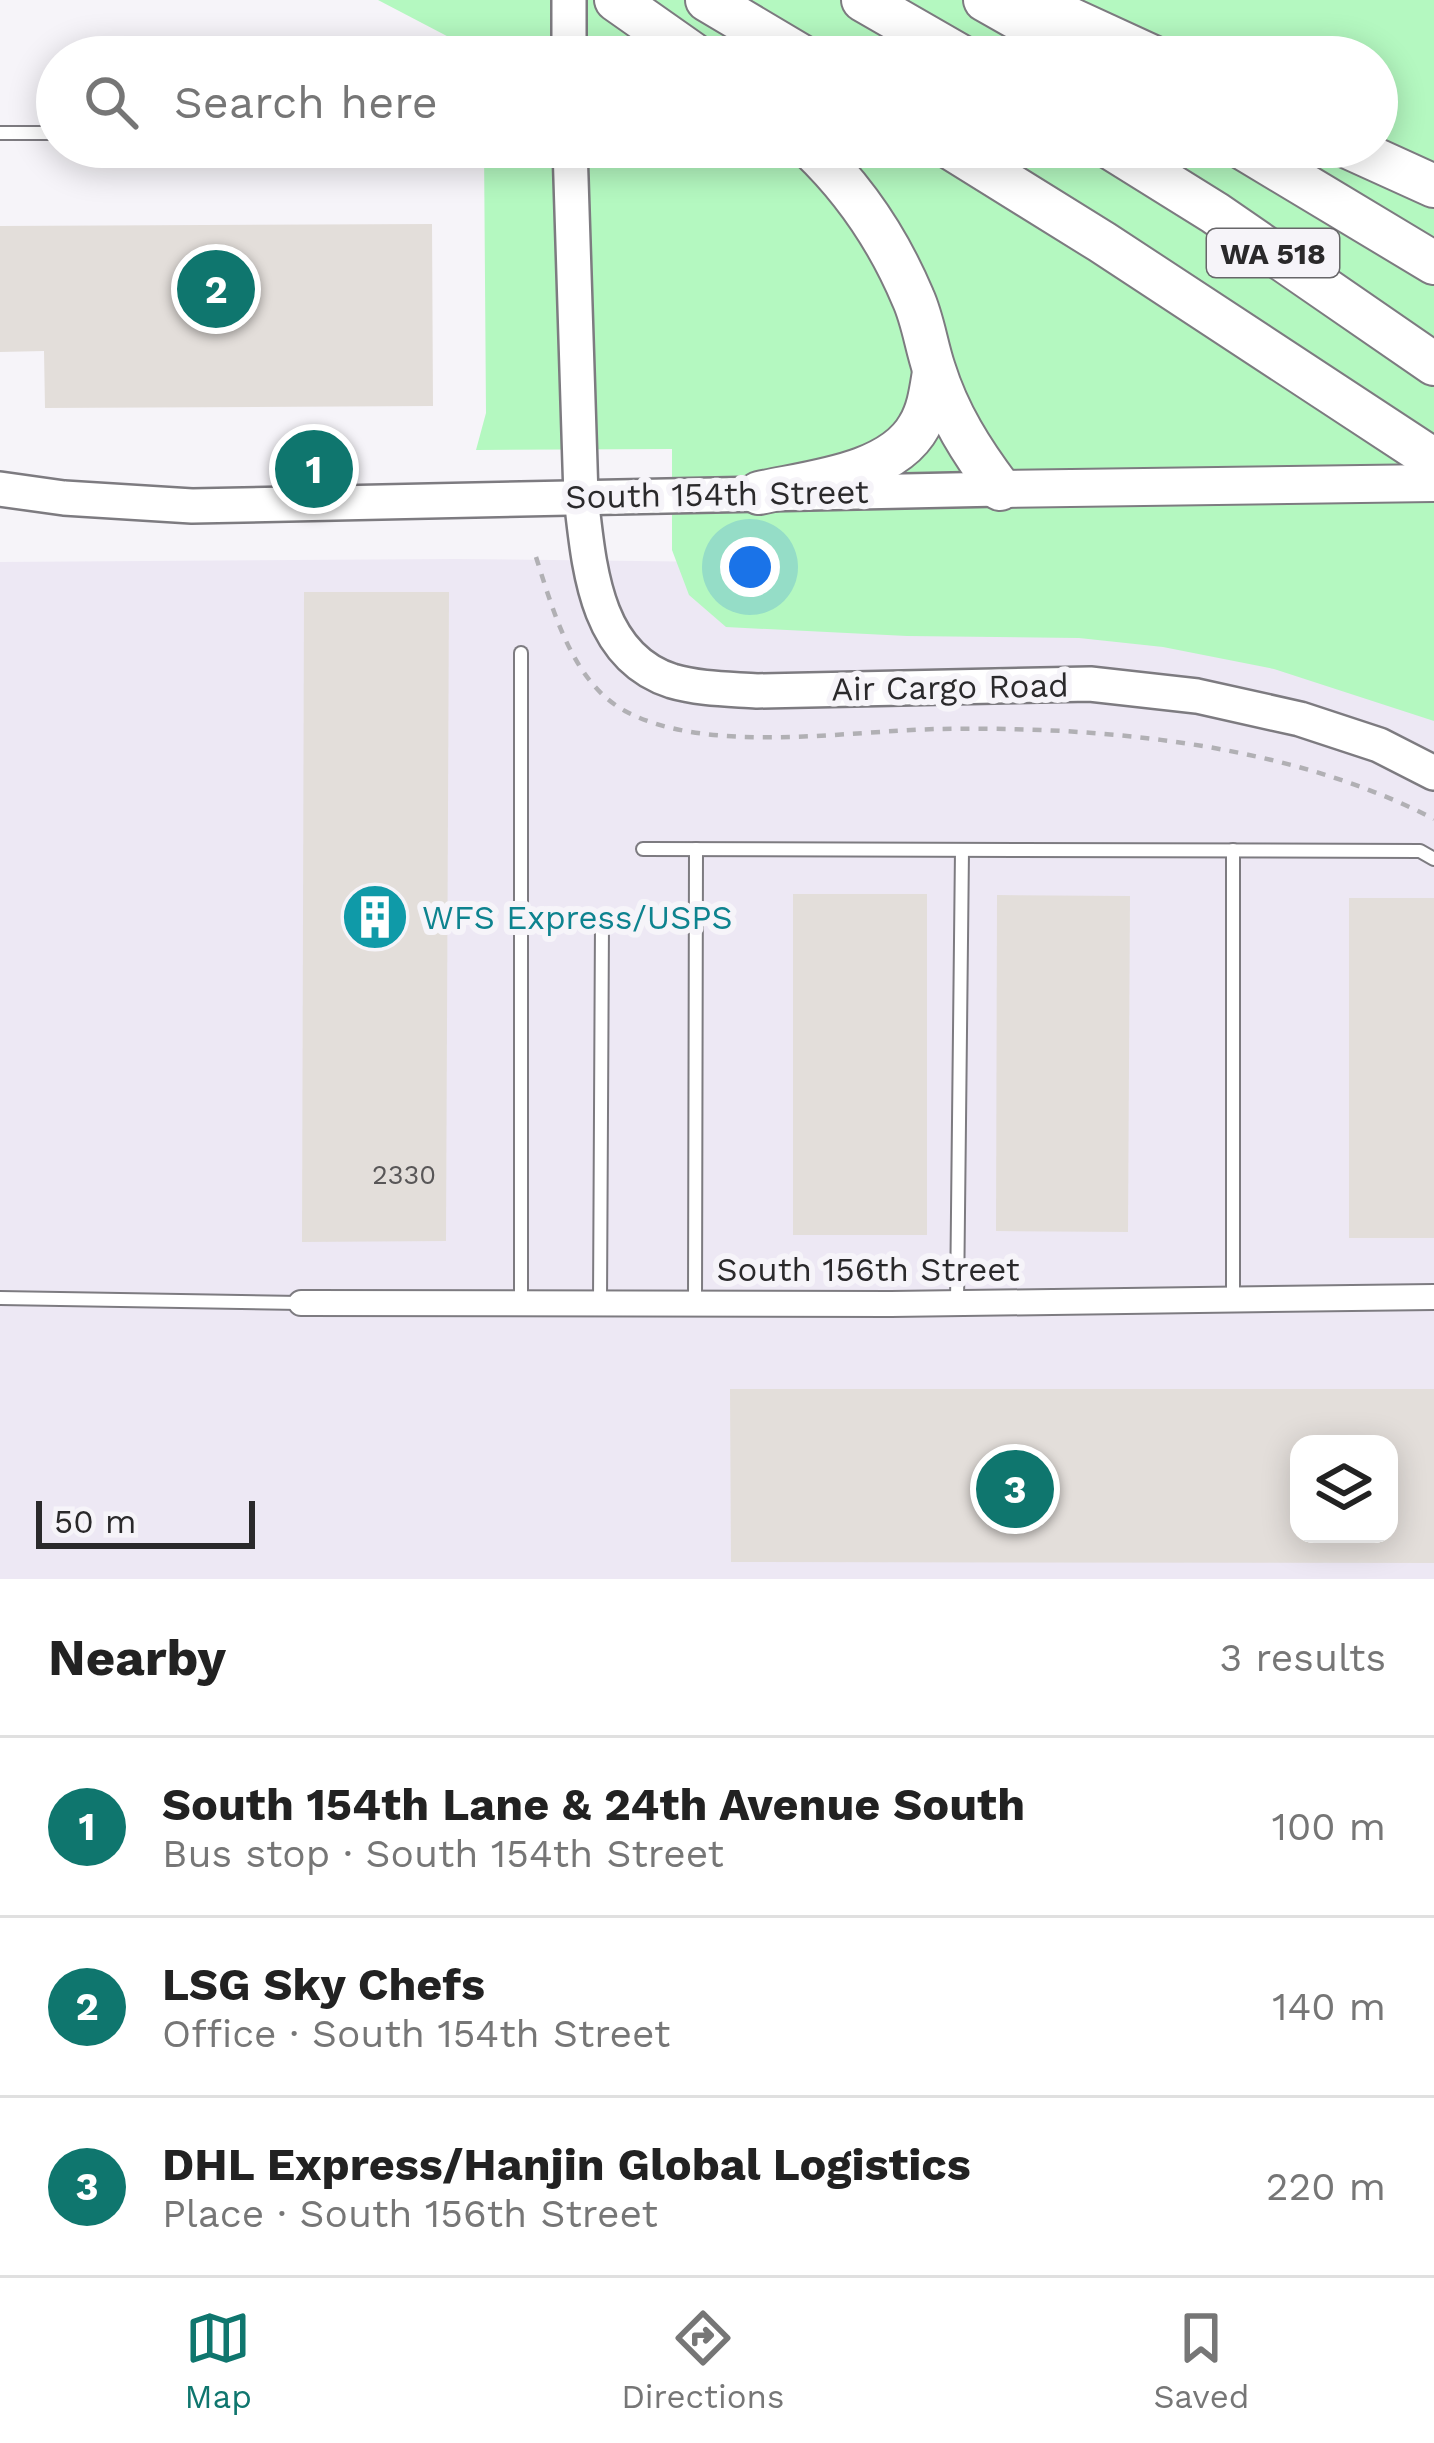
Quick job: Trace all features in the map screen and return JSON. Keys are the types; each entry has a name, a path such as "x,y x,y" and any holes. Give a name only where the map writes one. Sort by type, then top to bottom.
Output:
{"highway":[{"path":"616,0 667,36"},
{"path":"707,0 767,36"},
{"path":"863,0 926,36"},
{"path":"985,0 1048,36"},
{"path":"1029,0 1107,36"},
{"path":"832,168 895,257 956,424 1000,489"},
{"name":"WA 518","path":"983,168 1424,455"},
{"name":"WA 518","path":"1143,168 1434,364"},
{"path":"1276,168 1434,263"},
{"path":"1394,168 1434,186"},
{"path":"758,493 867,467 893,455 919,426 934,372"}],"main road":[{"name":"South 154th Street","path":"1000,489 1434,483"}],"street":[{"path":"569,0 569,36"},
{"name":"Air Cargo Road","path":"571,168 580,496 592,584 612,633 637,661 669,680 709,688 1090,684 1197,696 1300,719 1379,745 1434,773"},
{"name":"South 154th Street","path":"0,489 192,506 1000,489"},
{"name":"South 156th Street","path":"302,1303 1434,1297"}],"lane":[{"path":"0,133 36,133"},
{"path":"521,653 521,1302"},
{"path":"643,849 1420,851 1434,859"},
{"path":"694,1303 695,849"},
{"path":"957,1303 962,850"},
{"path":"1233,850 1233,1300"},
{"path":"600,1302 602,920"},
{"path":"0,1298 302,1303"}],"path":[{"path":"536,557 561,626 589,680 622,710 670,729 705,736 995,730 1179,743 1298,766 1395,799 1434,819"}],"shaded area":[{"path":"0,562 723,562 1434,676 1434,1579 0,1579"}],"green space":[{"path":"378,0 1434,0 1434,721 1274,669 1163,647 1079,638 726,627 689,595 672,550 672,449 476,450 486,413 484,168 1398,168 1398,36 447,36"}],"building":[{"path":"432,224 433,406 45,408 44,351 0,352 0,226"},
{"name":"WFS Express/USPS","path":"304,592 449,592 446,1241 302,1242"},
{"path":"793,894 927,894 927,1235 793,1235"},
{"path":"997,895 1130,896 1128,1232 996,1231"},
{"path":"1349,898 1434,898 1434,1238 1349,1238"},
{"path":"730,1389 1434,1389 1434,1563 731,1562"}],"place":[{"name":"LSG Sky Chefs","path":"216,289"},
{"name":"South 154th Lane & 24th Avenue South","path":"314,469"},
{"name":"WFS Express/USPS","path":"375,917"},
{"name":"DHL Express/Hanjin Global Logistics","path":"1015,1489"}]}
